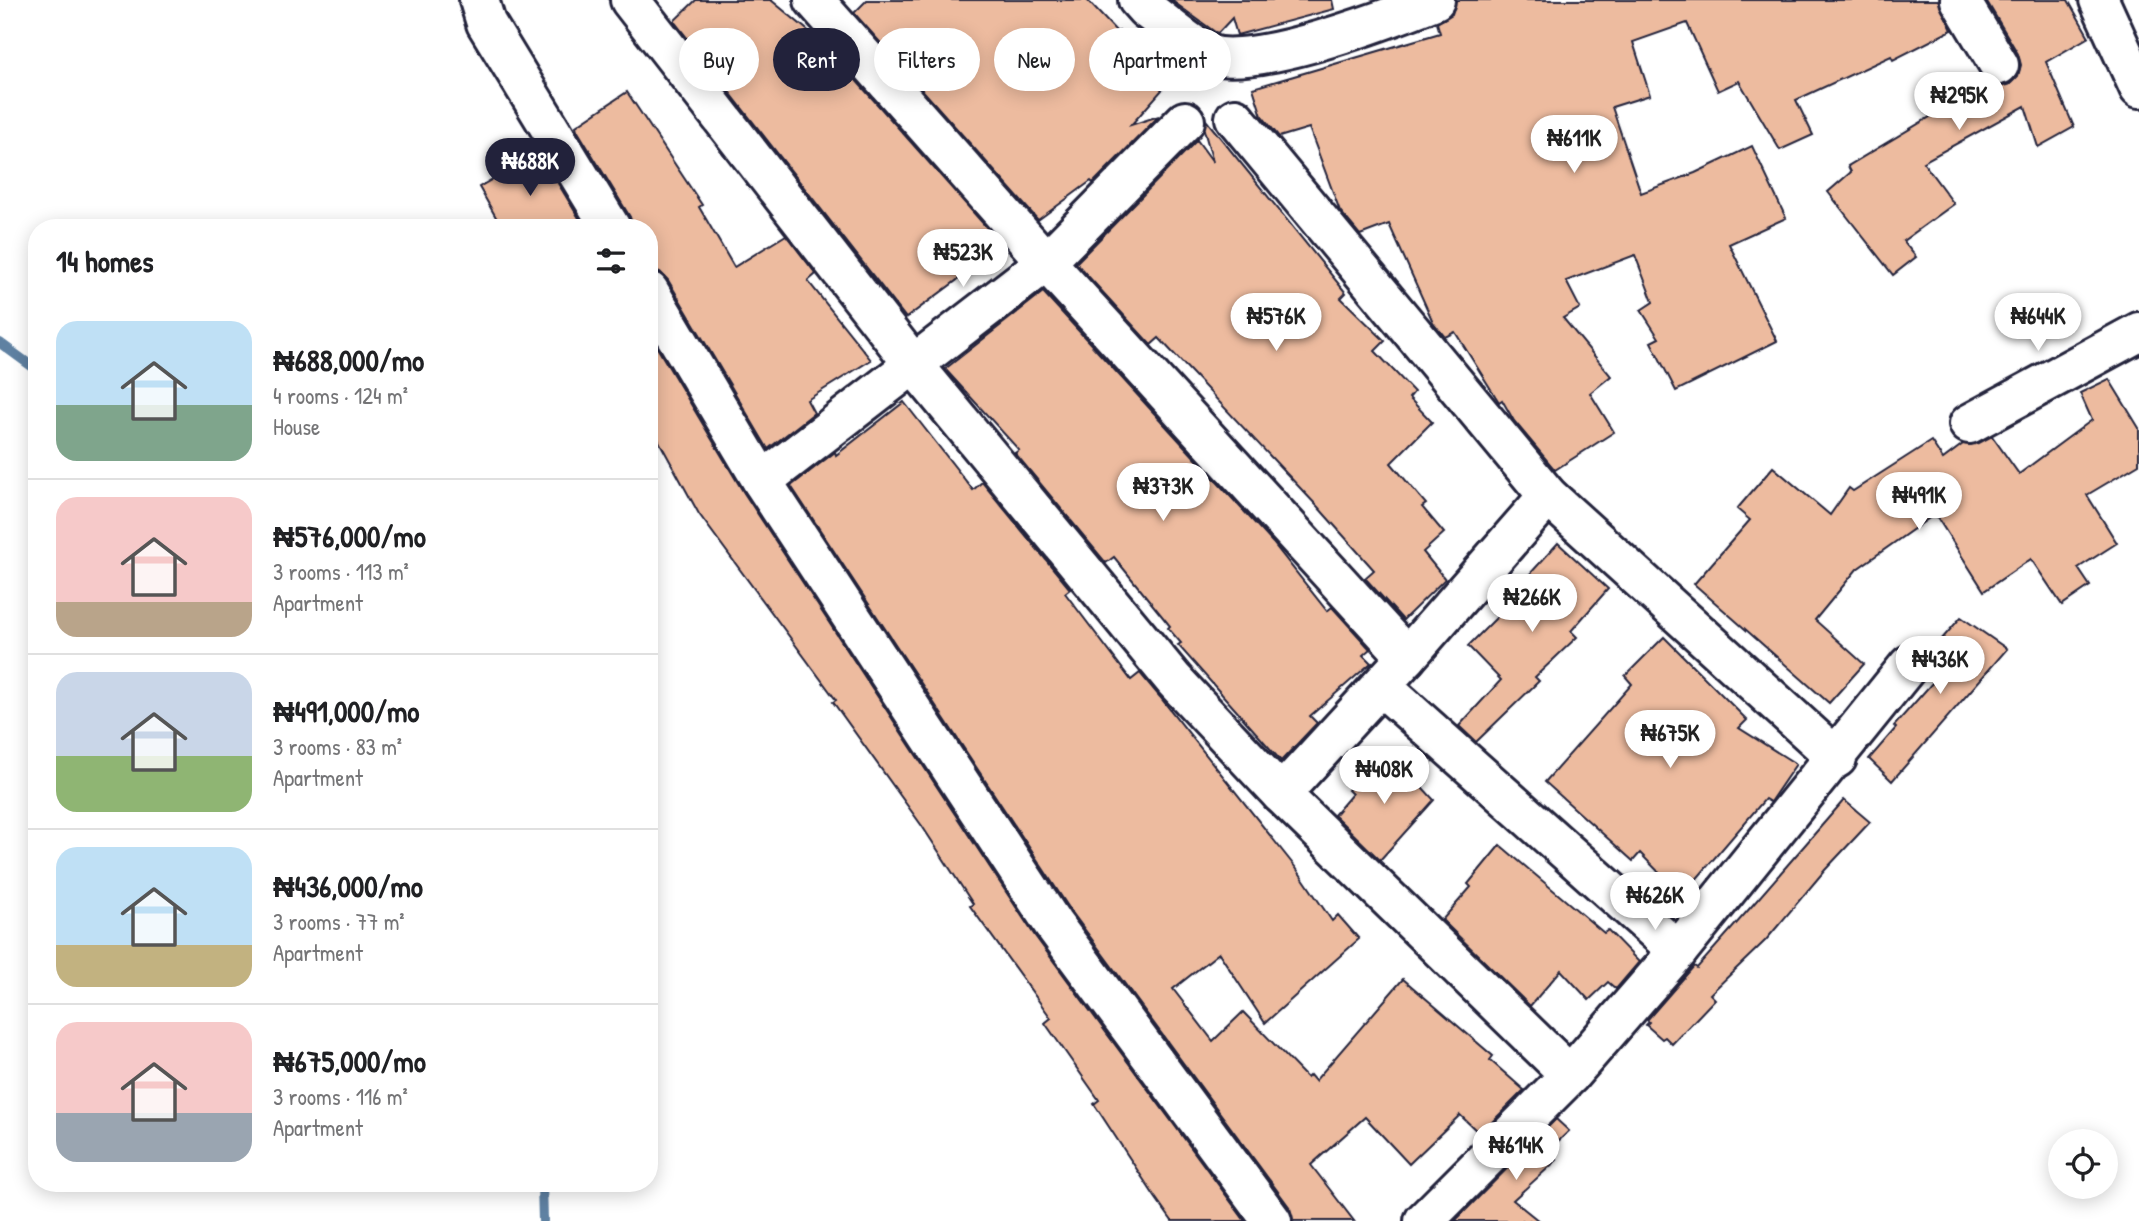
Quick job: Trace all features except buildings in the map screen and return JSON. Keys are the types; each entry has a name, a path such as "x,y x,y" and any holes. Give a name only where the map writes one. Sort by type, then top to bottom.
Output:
{"street":[{"path":"479,0 486,23 606,219"},
{"path":"630,0 914,365 1174,680 1281,794 1570,1075"},
{"path":"814,0 1046,262 1407,657"},
{"path":"1138,0 1146,9 1209,54 1236,57 1269,54 1434,0"},
{"path":"1960,0 1999,65"},
{"path":"2099,0 2139,88"},
{"path":"1235,118 1548,496 1837,758"},
{"path":"762,481 1046,262 1185,121"},
{"path":"658,306 762,481 1052,924 1272,1221"},
{"path":"1969,424 2139,332"},
{"path":"1281,794 1407,657 1548,496"},
{"path":"1424,1221 1570,1075 1678,951 1837,758 1909,665"},
{"path":"1381,686 1678,951"}],"waterway":[{"path":"0,343 28,363"},
{"path":"542,1192 543,1221"}]}
